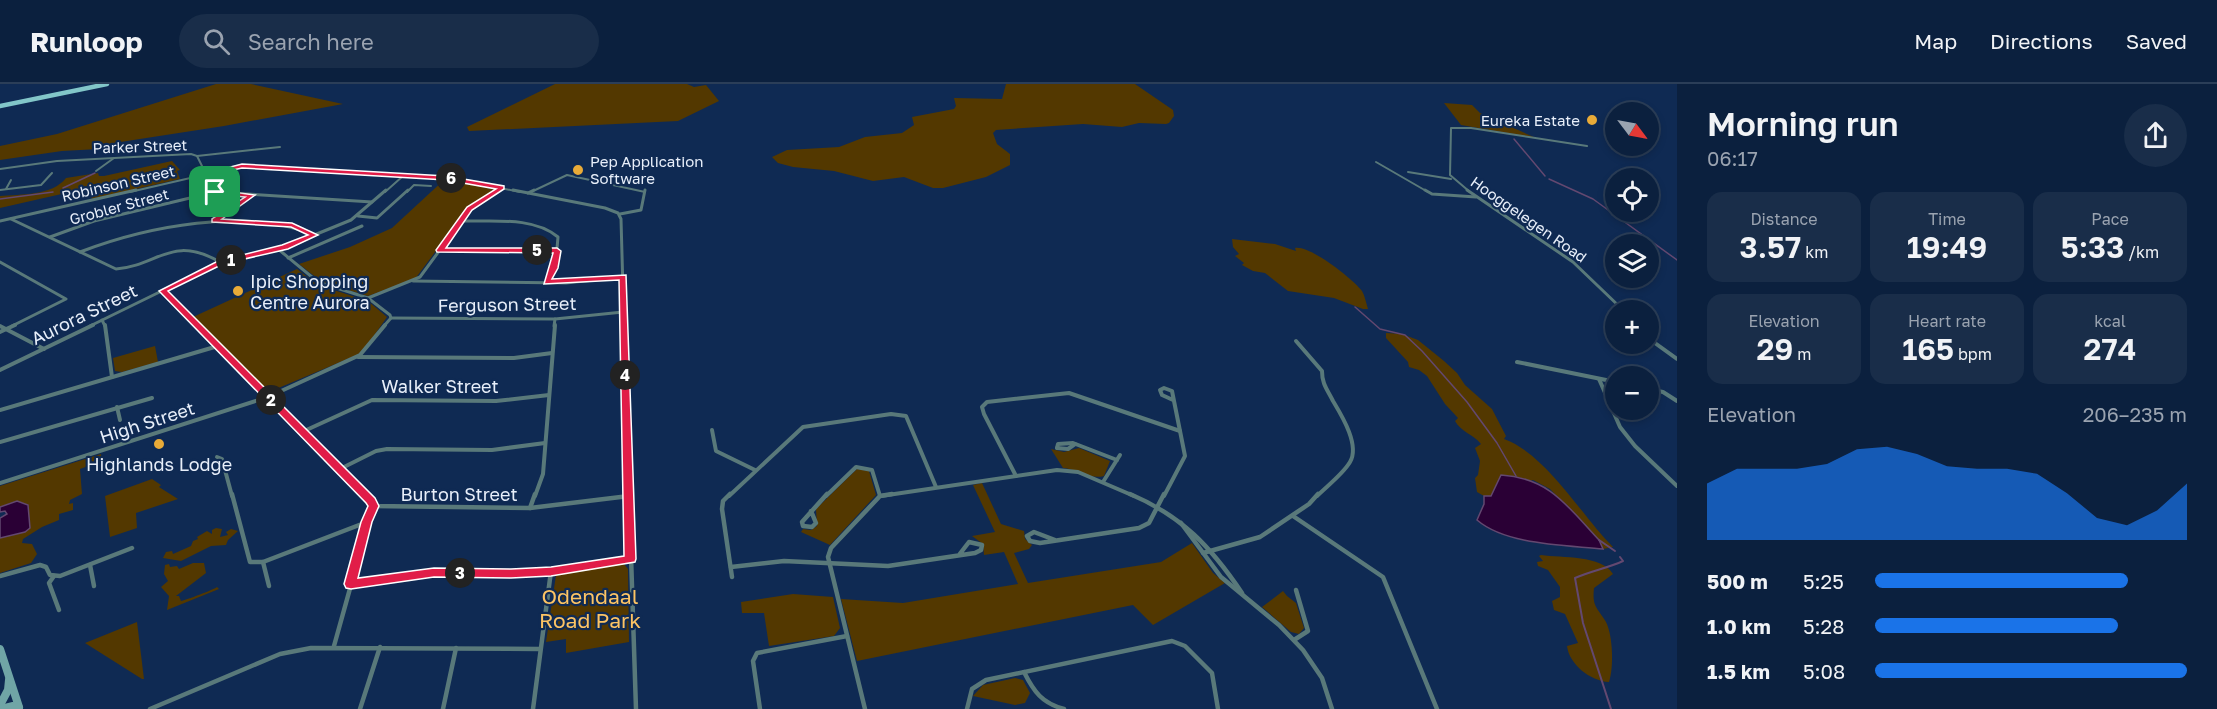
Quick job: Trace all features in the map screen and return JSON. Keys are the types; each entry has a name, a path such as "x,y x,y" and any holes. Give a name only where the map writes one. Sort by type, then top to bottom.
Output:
{"main road":[{"path":"0,106 106,84"},
{"path":"0,649 20,708"},
{"path":"9,679 8,690 0,707 20,708"}],"street":[{"name":"Hooggelegen Road","path":"1587,146 1472,128 1451,128 1450,169 1453,180 1573,262 1613,300"},
{"name":"Parker Street","path":"0,169 57,161 191,154 197,156 280,147"},
{"path":"197,156 215,192"},
{"path":"96,171 114,158"},
{"path":"1376,162 1432,194 1477,197"},
{"name":"Robinson Street","path":"0,221 240,166 451,178 605,208 620,214"},
{"path":"1408,172 1453,180"},
{"path":"0,190 41,185 52,173"},
{"name":"Aurora Street","path":"0,370 221,262 278,249 357,215 404,176"},
{"path":"527,193 565,176 645,191 641,210 620,214 636,709"},
{"path":"6,189 11,180"},
{"path":"357,215 376,219 414,185 431,186"},
{"path":"368,298 422,276 470,209 502,188"},
{"name":"Grobler Street","path":"50,237 94,221 215,192 372,202"},
{"path":"215,221 252,195"},
{"path":"11,218 115,269 122,269 161,253 176,250 200,252 221,262"},
{"path":"80,252 111,240 176,224 215,221 292,225 315,235"},
{"path":"460,222 512,222 554,232 558,237 557,251 554,268 547,282"},
{"path":"288,258 362,226"},
{"path":"278,249 320,283 368,298 391,318 366,351 358,357"},
{"path":"440,250 557,251"},
{"path":"0,262 66,299 0,332"},
{"path":"413,281 547,282 623,277"},
{"name":"Burton Street","path":"163,291 374,506 530,508 629,495"},
{"name":"Ferguson Street","path":"391,318 555,319 623,312"},
{"path":"530,508 543,474 555,319"},
{"path":"102,320 112,377"},
{"path":"0,326 44,349"},
{"path":"1203,553 1253,540 1293,516 1343,471 1352,457 1351,438 1333,400 1322,383 1322,371 1296,341"},
{"path":"0,410 218,346"},
{"path":"1659,346 1677,359"},
{"path":"358,357 514,358 552,353"},
{"name":"High Street","path":"0,483 268,397 358,357"},
{"path":"1517,362 1605,380"},
{"path":"1599,379 1620,428 1635,446 1677,486"},
{"path":"1659,391 1677,400"},
{"path":"1016,476 984,414 982,407 987,402 1072,393 1180,431"},
{"name":"Walker Street","path":"302,432 372,400 496,401 549,395"},
{"path":"0,442 117,406 152,398"},
{"path":"1055,540 1034,532 1027,536 1030,541 1038,543 1139,528 1149,523 1185,459 1173,400"},
{"path":"117,406 120,420"},
{"path":"732,577 722,504 728,494 798,430 807,426 898,414 906,416 936,487"},
{"path":"712,430 712,443 716,451 755,470"},
{"path":"340,469 387,448 492,450 545,443"},
{"path":"1076,444 1118,458 1103,482"},
{"path":"217,457 222,459 248,558 253,563 263,562 366,522"},
{"path":"811,511 856,467 872,470 880,496"},
{"path":"865,709 828,562 834,544 880,496 1065,470 1078,472 1158,506 1193,531 1242,593"},
{"path":"334,646 366,522 374,506"},
{"path":"1293,516 1383,577 1437,709"},
{"path":"1181,523 1221,577 1294,640 1322,678 1332,709"},
{"path":"730,567 773,561 888,566 959,555 978,552 982,546 977,542 969,542 959,555"},
{"path":"0,576 40,565 45,566 48,574 54,576 90,565 132,548"},
{"path":"351,584 434,572 551,571 630,559"},
{"path":"263,562 269,586"},
{"path":"90,565 94,586"},
{"path":"532,709 551,571"},
{"path":"54,576 49,583 59,609"},
{"path":"1294,640 1308,631 1296,590"},
{"path":"760,709 753,661 757,653 847,636"},
{"path":"967,709 972,689 980,683 1161,643 1176,642 1185,646 1212,673 1218,709"},
{"path":"150,709 280,654 311,648 334,646 540,649"},
{"path":"360,709 380,647"},
{"path":"443,709 456,648"},
{"path":"1024,672 1042,702 1064,709"}],"green space":[{"path":"216,84 251,84 343,104 114,143 99,149 62,151 0,160 0,146 57,134"},
{"path":"555,84 687,84 694,87 706,85 719,101 678,121 469,131 467,127"},
{"path":"1006,84 1135,84 1173,110 1174,116 1166,124 1139,123 1122,127 1083,124 996,130 993,133 997,144 1010,154 1010,165 986,177 943,188 933,188 904,177 873,181 834,171 793,167 778,163 772,157 787,150 839,147 865,137 902,133 914,125 912,117 954,109 956,106 954,98 1002,99"},
{"path":"1444,103 1472,105 1480,113 1536,138 1461,125"},
{"path":"172,161 180,170 177,171 180,179 92,199 88,188 0,208 0,196 45,191 60,184 66,178 98,173 99,176 104,176"},
{"path":"445,179 496,190 468,208 415,279 368,296 322,282 299,264 350,247 392,228"},
{"path":"1232,239 1275,244 1296,251 1295,248 1302,248 1311,252 1341,271 1357,286 1363,293 1368,309 1334,298 1288,291 1265,273 1253,271 1242,265 1244,263 1235,256 1239,254 1233,247"},
{"path":"297,269 318,285 368,301 387,317 364,350 357,355 269,392 193,317"},
{"path":"1386,333 1402,334 1418,340 1457,373 1465,385 1492,409 1506,436 1504,439 1519,447 1549,471 1613,547 1603,549 1599,540 1550,489 1533,480 1491,496 1484,496 1477,492 1475,478 1478,475 1480,461 1475,448 1481,444 1458,425 1455,421 1458,418 1445,404 1427,376 1409,367 1408,362 1386,338"},
{"path":"155,346 158,362 122,372 115,371 113,358"},
{"path":"1079,448 1110,461 1104,476 1094,477 1063,468 1051,449 1064,452"},
{"path":"101,454 102,461 80,469 82,494 70,500 69,504 73,503 73,510 59,514 59,520 23,539 22,543 32,544 37,554 31,563 0,573 0,538 30,528 28,505 17,501 0,507 0,486"},
{"path":"857,469 869,471 876,495 830,545 801,532 803,529 811,530 817,526 816,509"},
{"path":"152,479 161,485 159,487 178,499 136,513 137,528 110,537 105,496"},
{"path":"982,483 1001,524 1024,531 1025,539 1032,545 1029,549 1014,553 1028,583 1161,562 1192,543 1213,573 1225,583 1153,625 1133,605 857,661 841,599 903,603 1018,584 1004,552 984,555 983,544 972,536 995,532 973,485"},
{"path":"222,529 220,537 228,535 226,532 231,529 238,531 226,545 211,546 181,561 163,558 166,552 172,551 173,554 191,546 193,541 198,539 197,537 207,531 212,534 212,530"},
{"path":"1539,556 1591,560 1608,568 1613,574 1594,588 1596,606 1606,622 1610,635 1612,661 1609,682 1588,675 1572,659 1567,646 1578,643 1565,614 1554,610 1552,601 1560,597 1560,587 1548,570 1538,566 1537,562 1543,561"},
{"path":"193,563 204,563 206,573 176,596 179,596 181,601 217,587 219,589 167,610 169,596 161,587 168,581 164,574 165,565 177,566 179,569"},
{"name":"Odendaal Road Park","path":"624,564 628,569 629,642 566,653 566,639 546,642 556,575"},
{"path":"1283,591 1296,603 1304,628 1299,634 1291,632 1262,607"},
{"path":"793,594 833,597 840,628 834,636 769,646 764,613 742,613 741,602"},
{"path":"137,622 144,679 85,643"},
{"path":"1015,678 1023,680 1030,693 1025,703 1015,705 973,696 983,685"}],"shaded area":[{"path":"1501,475 1533,482 1557,496 1599,540 1603,549 1554,545 1520,539 1504,535 1477,520 1484,504 1484,496 1491,496"},
{"path":"17,501 28,505 30,528 25,532 0,538 0,518 7,514 5,511 0,512 0,507"}],"waterway":[{"path":"1514,139 1545,176"},
{"path":"63,188 95,173"},
{"path":"1549,179 1593,199 1677,260"},
{"path":"0,199 53,192"},
{"path":"1355,307 1380,329 1405,335 1422,351 1467,402 1497,443 1516,476"},
{"path":"1599,540 1615,551"},
{"path":"1611,709 1583,623 1575,578 1623,561 1620,557"}],"place":[{"name":"Eureka Estate","path":"1592,120"},
{"name":"Pep Application Software","path":"578,170"},
{"name":"Ipic Shopping Centre Aurora","path":"238,291"},
{"name":"Highlands Lodge","path":"159,444"}],"route":[{"path":"242,166 446,178 502,188 470,209 440,250 557,251 554,268 547,282 623,277 630,559 551,571 434,572 351,584 366,522 374,506 371,501 163,291 221,262 285,247 315,235 292,225 215,221 252,195 215,192 206,174 242,166"}]}
